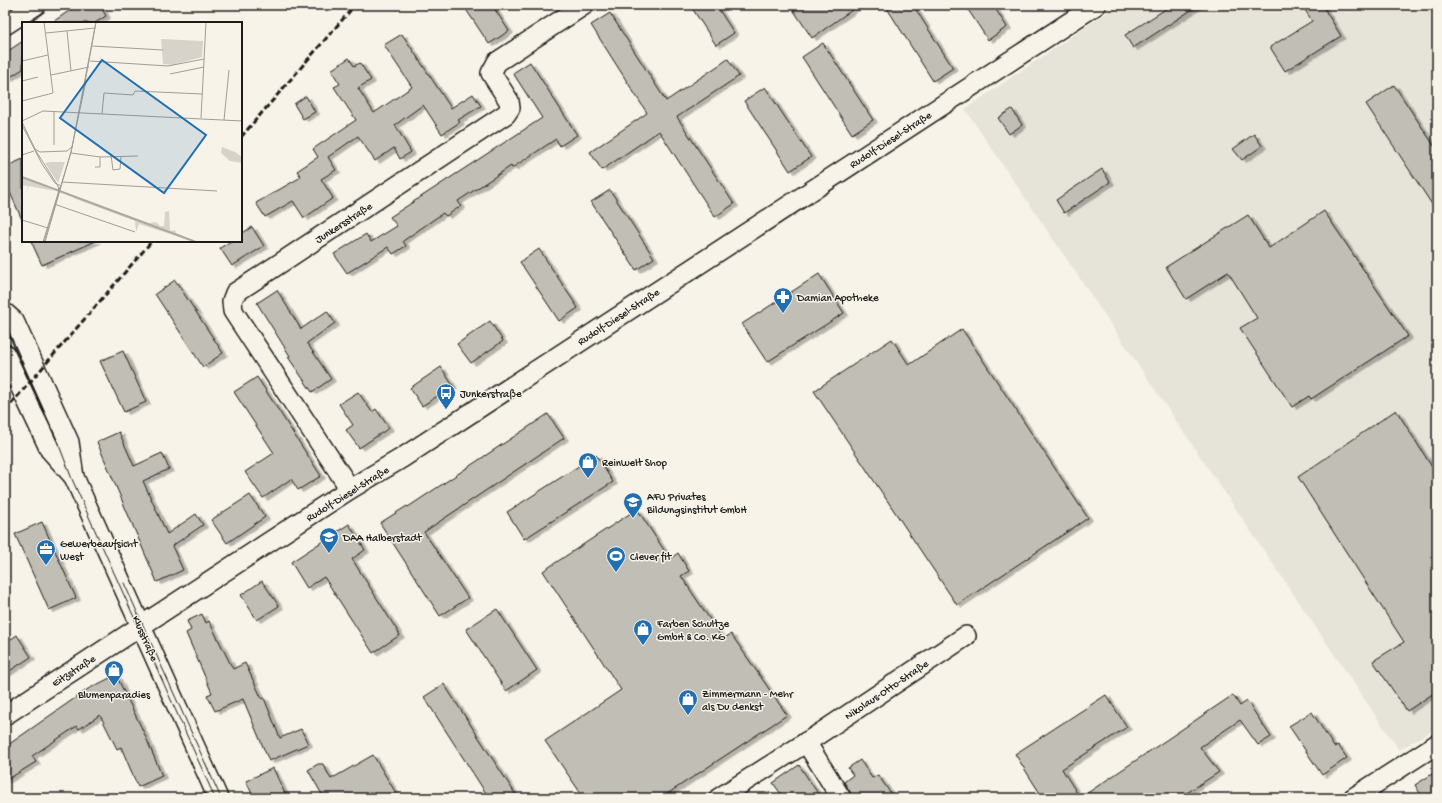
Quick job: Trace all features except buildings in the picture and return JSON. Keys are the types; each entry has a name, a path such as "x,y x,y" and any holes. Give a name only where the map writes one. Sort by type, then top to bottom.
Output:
{"street":[{"path":"5,25 36,5"},
{"name":"Junkersstraße","path":"350,489 233,311 232,301 235,293 506,114 510,108 509,101 491,73 494,66 522,45 584,5"},
{"name":"Rudolf-Diesel-Straße","path":"140,625 350,489 402,458 1096,5"},
{"name":"Klusstraße","path":"5,313 14,321 69,442 74,478 218,798"},
{"path":"6,358 16,347 20,336"},
{"name":"Klusstraße","path":"6,358 50,450 74,478"},
{"name":"Eitzstraße","path":"5,715 140,625"},
{"name":"Nikolaus-Otto-Straße","path":"719,798 966,636"},
{"path":"806,742 841,798"},
{"path":"1353,798 1437,744"}],"shaded area":[{"path":"1118,5 1437,5 1437,728 1399,750 965,109"}],"tram line":[{"path":"5,323 57,440 72,479 215,798"},
{"path":"124,583 221,798"}],"railway":[{"path":"242,136 355,5"},
{"path":"5,411 151,242"}],"place":[{"name":"Damian Apotheke","path":"783,314"},
{"name":"Junkerstraße","path":"446,410"},
{"name":"Reinwelt Shop","path":"588,479"},
{"name":"AFU Privates Bildungsinstitut GmbH","path":"633,519"},
{"name":"DAA Halberstadt","path":"329,554"},
{"name":"Gewerbeaufsicht West","path":"46,566"},
{"name":"Clever fit","path":"616,573"},
{"name":"Farben Schultze GmbH & Co. KG","path":"643,646"},
{"name":"Blumenparadies","path":"114,687"},
{"name":"Zimmermann - Mehr als Du denkst","path":"688,716"}]}
